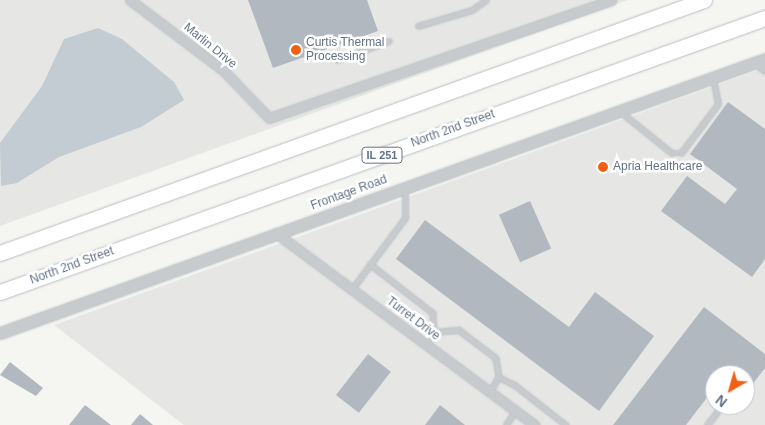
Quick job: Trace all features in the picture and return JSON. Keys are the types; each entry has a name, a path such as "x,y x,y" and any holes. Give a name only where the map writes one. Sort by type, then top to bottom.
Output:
{"main road":[{"path":"0,253 704,0"},
{"name":"North 2nd Street","path":"0,292 765,18"}],"street":[{"name":"Marlin Drive","path":"130,0 222,70 269,118 611,0"},
{"name":"Frontage Road","path":"0,333 712,78 762,63"},
{"name":"Turret Drive","path":"276,233 534,425"}],"lane":[{"path":"418,26 472,10 486,0"},
{"path":"337,60 389,41"},
{"path":"619,111 672,153 681,153 718,104 712,78"},
{"path":"352,289 405,218 405,188"},
{"path":"370,264 433,313 434,332 426,345"},
{"path":"434,332 459,330 496,358 498,377 490,392"},
{"path":"498,377 515,385 566,425"},
{"path":"506,425 515,410"},
{"path":"707,425 715,415"}],"shaded area":[{"path":"0,0 628,0 0,226"},
{"path":"98,28 122,39 174,82 184,100 141,127 59,157 17,183 1,186 0,143 42,86 64,39"},
{"path":"765,68 765,425 184,425 54,325"}],"building":[{"name":"Curtis Thermal Processing","path":"248,0 367,0 378,31 273,68"},
{"path":"728,102 765,129 765,259 752,277 661,211 687,176 725,204 737,189 690,154"},
{"path":"530,201 551,249 520,262 499,215"},
{"path":"425,220 569,327 595,292 654,336 599,411 396,259"},
{"path":"704,307 765,354 765,368 755,381 755,365 705,365 705,400 686,425 613,425"},
{"path":"368,354 391,372 359,413 336,395"},
{"path":"10,362 43,388 36,396 0,375"},
{"path":"85,405 111,425 69,425"},
{"path":"440,405 465,425 425,425"},
{"path":"140,414 153,425 131,425"}],"place":[{"name":"Curtis Thermal Processing","path":"296,50"},
{"name":"Apria Healthcare","path":"603,167"}]}
